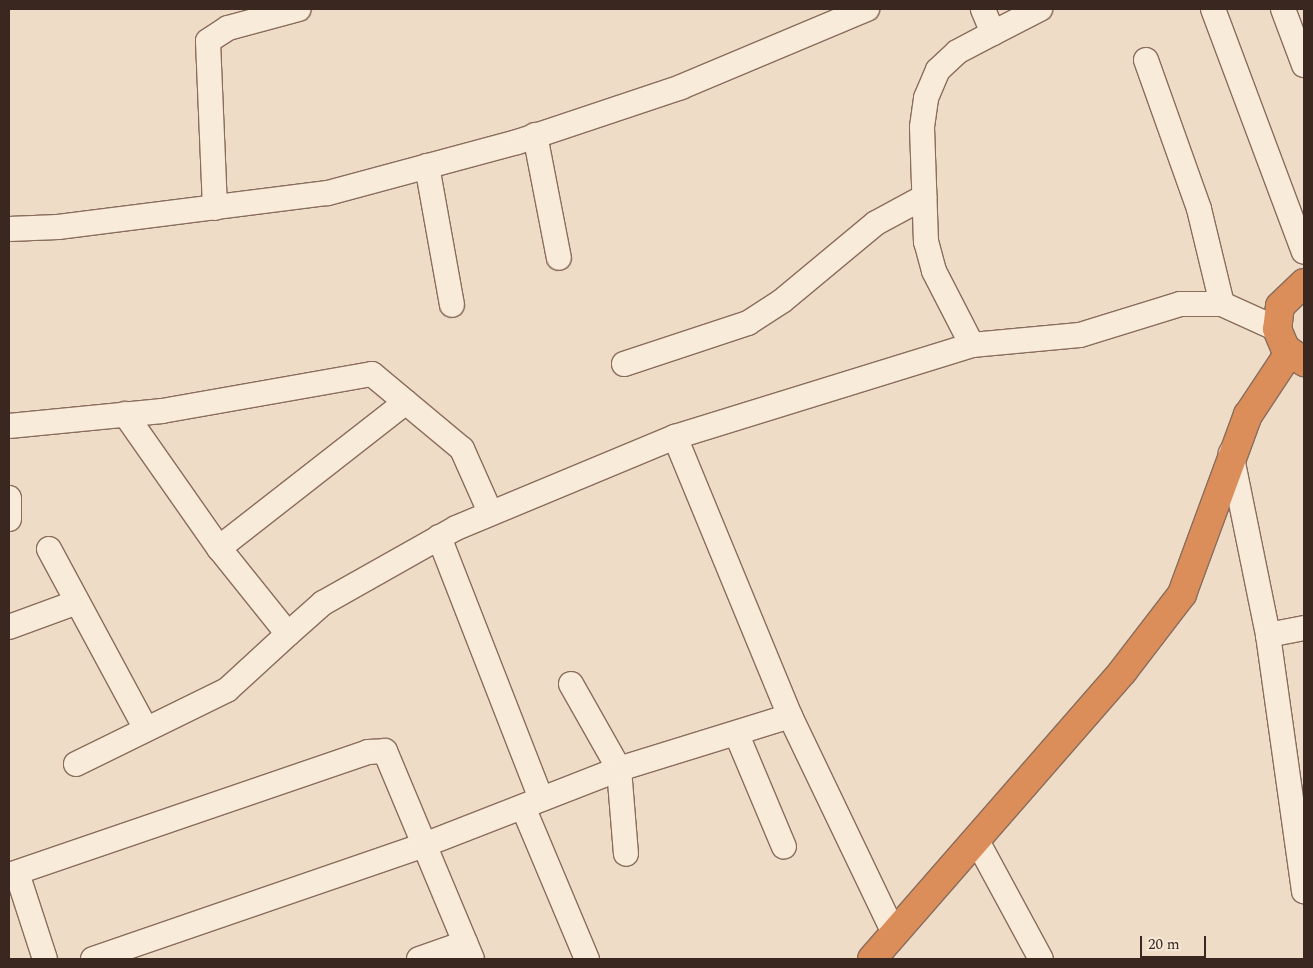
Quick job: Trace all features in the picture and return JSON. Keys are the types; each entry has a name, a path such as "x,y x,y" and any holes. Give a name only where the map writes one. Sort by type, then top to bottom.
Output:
{"highway":[{"path":"881,951 1123,671 1182,594 1231,453 1248,415 1297,357 1277,329 1280,306 1304,283"}],"street":[{"path":"216,208 208,42 228,28 299,9"},
{"path":"983,9 993,33"},
{"path":"972,345 934,271 926,242 924,197 926,98 938,70 958,52 1040,9"},
{"path":"1213,9 1304,252"},
{"path":"1283,9 1304,65"},
{"path":"9,228 216,208 328,193 535,135 681,87 855,11"},
{"path":"1146,60 1199,209 1222,304"},
{"path":"535,135 559,258"},
{"path":"427,166 452,305"},
{"path":"624,364 748,323 782,302 876,223 924,197"},
{"path":"76,764 227,690 323,603 439,537 490,512 674,437 972,345 1052,340 1180,304 1222,304 1277,329"},
{"path":"9,426 125,414 363,374 378,376 462,449 490,512"},
{"path":"219,548 406,402"},
{"path":"125,414 219,548 288,634"},
{"path":"674,437 790,716 881,951"},
{"path":"1231,453 1296,784 1304,891"},
{"path":"9,498 9,519"},
{"path":"439,537 587,959"},
{"path":"49,549 146,729"},
{"path":"9,626 77,602"},
{"path":"1268,635 1304,628"},
{"path":"571,684 619,769 626,854"},
{"path":"94,959 424,846 619,769 737,734 790,716"},
{"path":"737,734 784,847"},
{"path":"45,959 13,874 380,750 392,761 424,846 469,951 419,959"},
{"path":"976,839 1041,959"}]}
